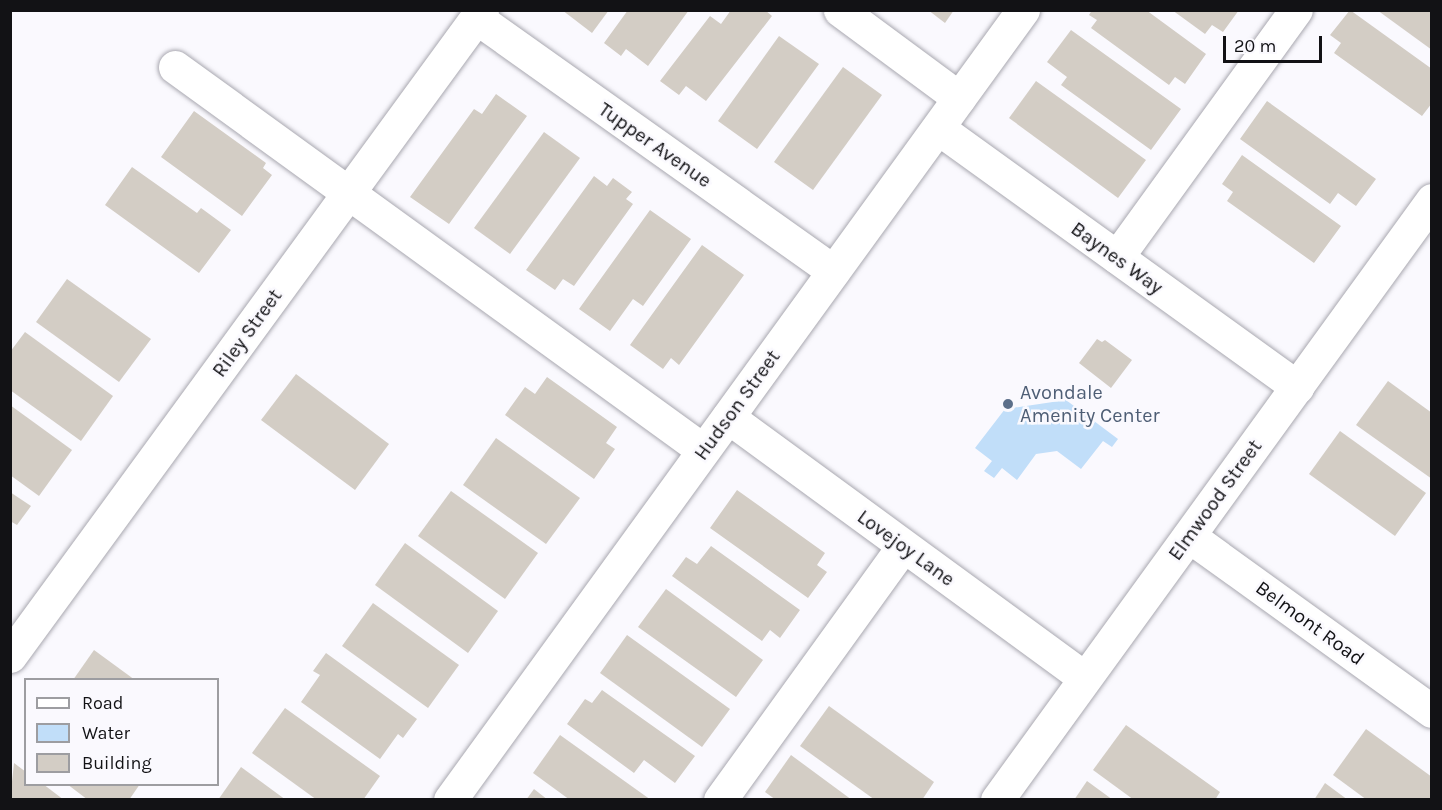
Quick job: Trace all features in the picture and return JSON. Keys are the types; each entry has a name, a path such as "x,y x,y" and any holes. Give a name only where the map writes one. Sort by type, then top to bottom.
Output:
{"street":[{"path":"840,10 959,98"},
{"name":"Hudson Street","path":"450,800 1023,10"},
{"path":"1117,257 1296,10"},
{"name":"Riley Street","path":"16,638 350,193 479,14"},
{"name":"Tupper Avenue","path":"479,14 833,272"},
{"path":"175,67 704,450"},
{"name":"Baynes Way","path":"938,128 1297,387"},
{"name":"Elmwood Street","path":"997,800 1431,200"},
{"name":"Lovejoy Lane","path":"728,417 1085,678"},
{"name":"Belmont Road","path":"1189,536 1431,711"},
{"path":"720,800 903,546"}],"water":[{"path":"1066,400 1118,439 1112,447 1103,441 1081,469 1057,451 1036,454 1017,480 1002,468 994,478 984,471 992,461 975,448 1005,409"}],"building":[{"path":"562,10 609,10 592,33"},
{"path":"628,10 689,10 648,66 626,49 621,56 604,43"},
{"path":"731,10 765,10 772,16 706,101 686,86 679,95 660,81 710,16 721,24"},
{"path":"928,10 954,10 945,23"},
{"path":"1092,10 1146,10 1206,54 1185,84 1175,77 1169,85 1091,28 1097,20 1089,15"},
{"path":"1172,10 1239,10 1223,32 1212,25 1205,34"},
{"path":"1350,10 1432,69 1432,103 1422,116 1334,53 1341,43 1330,35"},
{"path":"1377,10 1432,10 1432,50"},
{"path":"1071,30 1181,109 1151,150 1061,85 1067,77 1047,62"},
{"path":"779,36 819,64 757,149 718,121"},
{"path":"843,67 882,95 813,190 774,162"},
{"path":"1036,81 1146,160 1118,198 1009,118"},
{"path":"496,94 527,116 449,224 410,197 474,109 482,114"},
{"path":"1267,101 1376,179 1356,206 1338,193 1330,204 1240,139"},
{"path":"194,111 266,163 263,168 272,175 242,216 161,157"},
{"path":"544,132 580,158 510,254 474,228"},
{"path":"1242,155 1341,226 1314,263 1227,201 1233,192 1222,184"},
{"path":"132,167 197,213 201,208 231,230 199,273 105,205"},
{"path":"594,176 607,186 613,178 632,192 626,199 633,204 574,286 563,279 555,290 526,270"},
{"path":"650,210 691,239 643,306 633,299 610,331 579,309"},
{"path":"702,245 744,275 679,365 671,358 663,369 630,345"},
{"path":"67,279 151,339 119,382 36,322"},
{"path":"25,332 113,396 81,441 10,390 10,352"},
{"path":"1097,339 1102,342 1105,340 1132,360 1111,388 1079,363"},
{"path":"296,374 389,444 355,490 261,420"},
{"path":"547,377 617,427 606,443 615,449 594,479 505,415 525,387 535,394"},
{"path":"1388,381 1432,413 1432,479 1356,425"},
{"path":"10,405 72,450 39,496 10,475"},
{"path":"1340,431 1426,493 1395,536 1309,474"},
{"path":"496,438 580,498 546,544 463,485"},
{"path":"737,490 825,553 817,565 827,572 808,598 710,528"},
{"path":"451,491 538,553 505,599 418,536"},
{"path":"10,492 31,506 17,525 10,521"},
{"path":"405,543 498,611 468,653 375,585"},
{"path":"711,546 800,610 780,638 770,630 762,641 672,576 686,557 697,564"},
{"path":"666,589 763,660 736,697 638,627"},
{"path":"373,603 459,665 428,708 342,646"},
{"path":"627,635 730,709 702,747 600,673"},
{"path":"94,650 132,678 74,678"},
{"path":"326,653 417,719 403,738 398,734 380,759 301,702 320,675 313,671"},
{"path":"602,690 695,756 675,783 644,760 634,773 567,724 585,699 592,703"},
{"path":"829,706 934,782 922,800 875,800 800,746"},
{"path":"285,708 380,776 363,800 317,800 252,753"},
{"path":"1126,725 1220,792 1215,800 1134,800 1093,770"},
{"path":"1366,729 1432,777 1432,800 1367,800 1333,775"},
{"path":"560,735 651,800 570,800 533,773"},
{"path":"791,755 852,800 776,800 765,792"},
{"path":"14,763 24,770 24,786 46,786 64,800 10,800"},
{"path":"241,767 286,800 218,800"},
{"path":"1087,781 1113,800 1074,800"},
{"path":"1325,783 1348,800 1314,800"},
{"path":"70,786 139,786 129,800 88,800"},
{"path":"534,789 548,800 526,800"}],"place":[{"name":"Avondale Amenity Center","path":"1008,404"}]}
